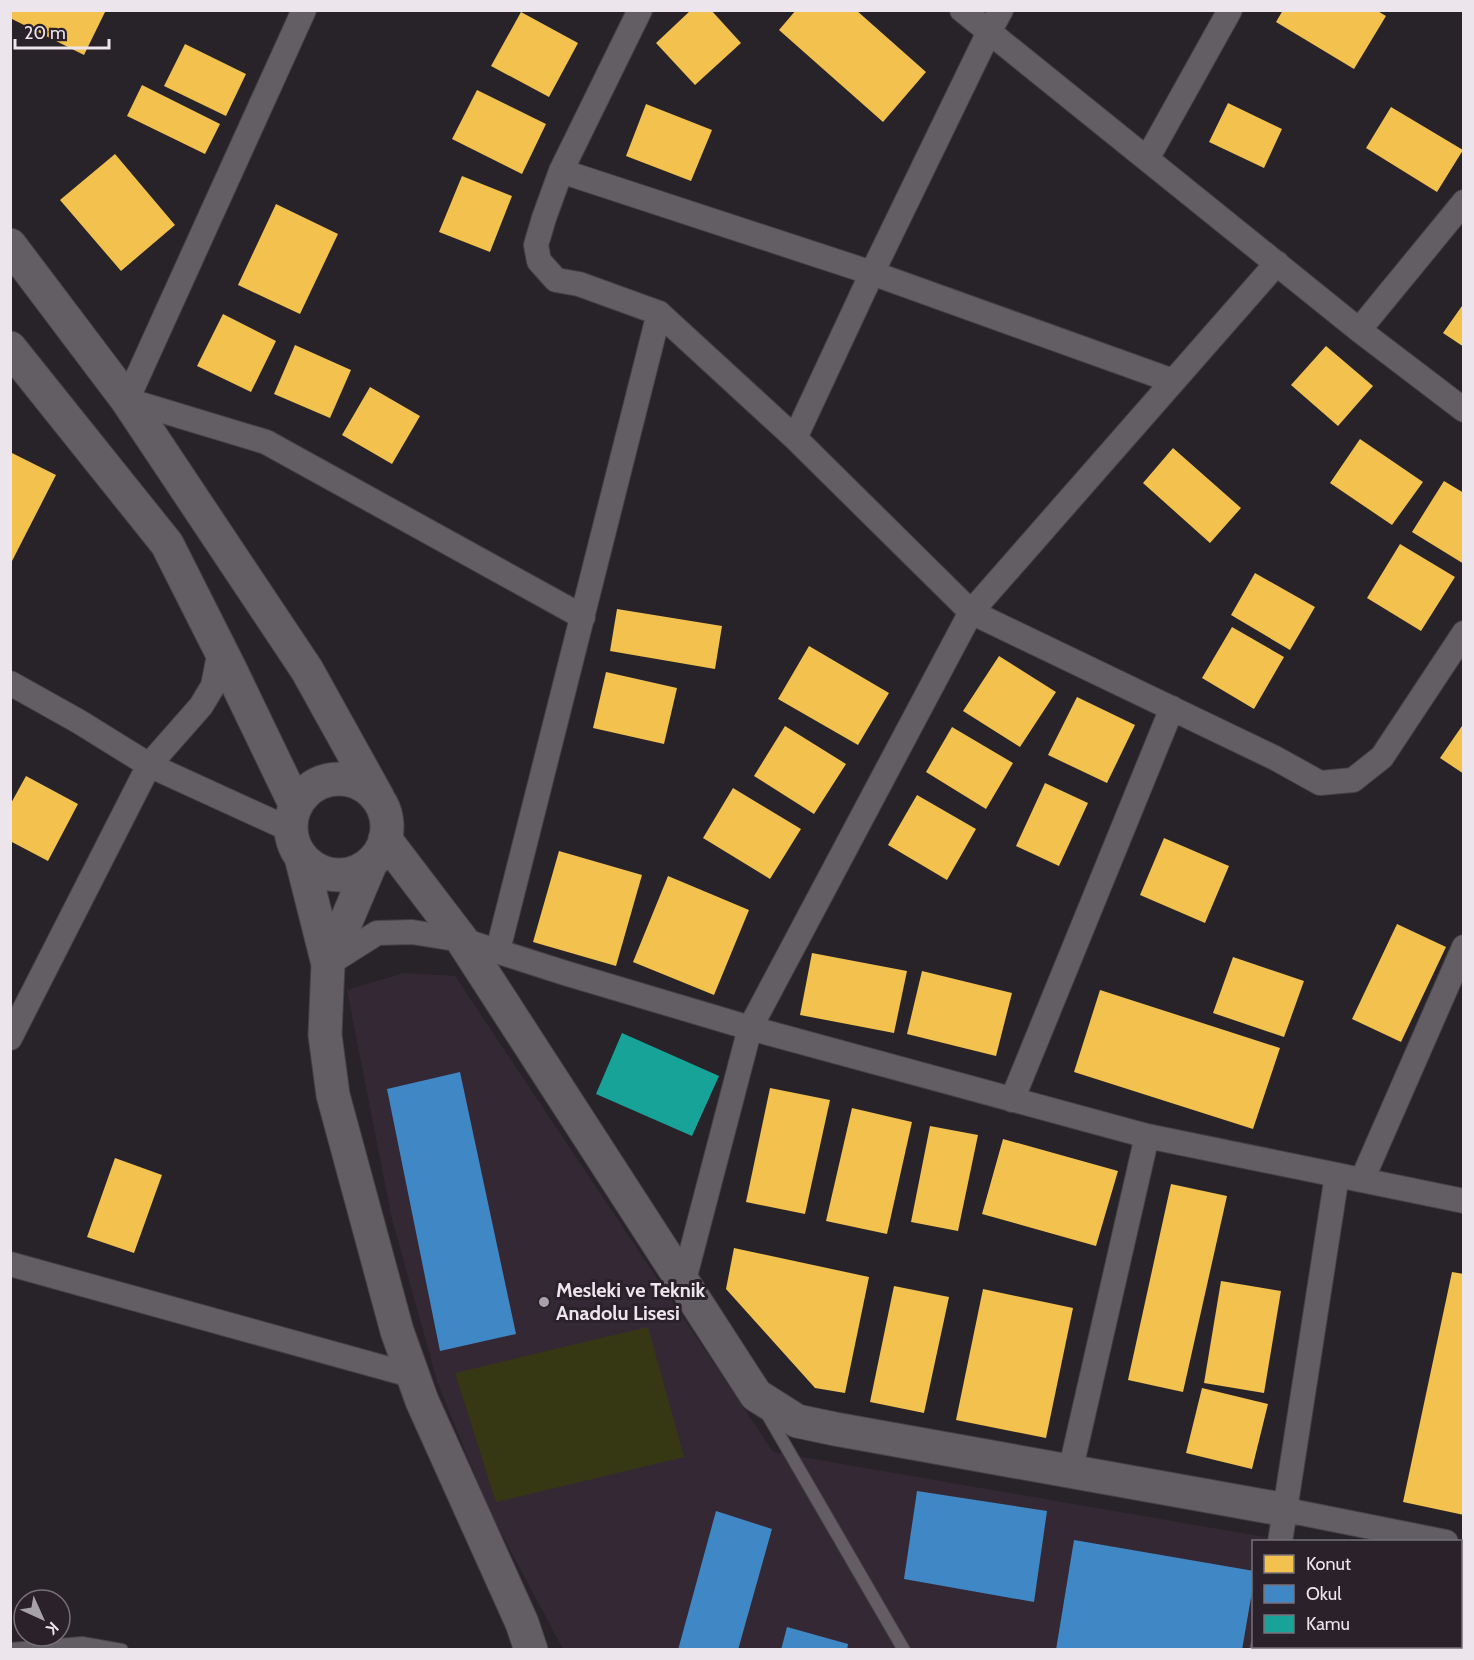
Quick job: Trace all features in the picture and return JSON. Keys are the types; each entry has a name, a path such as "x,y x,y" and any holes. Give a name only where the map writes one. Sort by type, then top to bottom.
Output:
{"street":[{"path":"127,400 304,10"},
{"path":"640,10 561,171 536,245 539,261 556,280 579,284 659,313 795,438 971,612 1275,758 1320,783 1353,780 1382,757 1464,633"},
{"path":"962,10 1359,330 1464,410"},
{"path":"795,438 872,273 1001,10"},
{"path":"1147,159 1230,10"},
{"path":"561,171 872,273 1173,381"},
{"path":"1359,330 1461,212"},
{"path":"10,245 127,400 307,670 378,798 388,821 388,832 328,964"},
{"path":"683,1284 750,1028 971,612 1277,263"},
{"path":"498,950 659,313"},
{"path":"10,348 166,544 220,650 296,831 317,871 336,876 354,873 378,852"},
{"path":"127,400 266,442 583,617"},
{"path":"10,1038 149,765 201,706 213,686 220,650"},
{"path":"10,683 78,721 149,765 296,831"},
{"path":"1012,1100 1172,708"},
{"path":"378,798 352,780 330,779 315,785 306,792 296,831 328,964 325,1035 333,1095 397,1331 422,1401 517,1612 531,1650"},
{"path":"378,852 462,940 756,1395 797,1421 1286,1510 1436,1540"},
{"path":"328,964 377,933 412,932 462,940 750,1028 1147,1136 1464,1201"},
{"path":"1362,1180 1464,947"},
{"path":"1070,1472 1147,1136"},
{"path":"1280,1540 1337,1175"},
{"path":"10,1264 414,1376"}],"lane":[{"path":"756,1395 904,1650"},
{"path":"10,1648 82,1643 122,1650"}],"shaded area":[{"name":"Mesleki ve Teknik Anadolu Lisesi","path":"404,973 455,976 773,1452 1276,1539 1252,1540 1252,1648 1257,1649 563,1649 490,1512 438,1384 392,1219 347,990"}],"green space":[{"path":"648,1327 684,1457 496,1502 455,1373"}],"building: Konut":[{"path":"10,10 106,10 84,55 10,18"},
{"path":"691,10 711,10 741,43 695,85 656,43"},
{"path":"796,10 856,10 926,72 883,122 779,30"},
{"path":"1283,10 1376,10 1386,16 1354,69 1276,22"},
{"path":"521,12 578,43 549,97 491,66"},
{"path":"185,44 246,74 226,116 164,86"},
{"path":"142,85 220,124 205,154 127,116"},
{"path":"477,90 546,124 522,174 452,139"},
{"path":"1228,103 1282,129 1264,168 1209,142"},
{"path":"646,104 712,130 691,181 626,156"},
{"path":"1391,107 1463,150 1437,192 1366,148"},
{"path":"115,154 175,225 121,271 60,200"},
{"path":"462,176 512,196 490,252 439,232"},
{"path":"276,204 338,234 300,314 238,285"},
{"path":"1464,303 1464,347 1443,333"},
{"path":"223,314 276,341 251,392 197,366"},
{"path":"295,345 351,370 330,418 274,394"},
{"path":"1326,346 1373,386 1338,426 1291,385"},
{"path":"370,387 420,416 392,464 342,435"},
{"path":"1360,439 1423,482 1392,525 1330,483"},
{"path":"1173,448 1241,508 1210,543 1143,483"},
{"path":"10,452 56,475 10,565"},
{"path":"1444,481 1464,493 1464,564 1412,532"},
{"path":"1400,544 1455,577 1421,631 1367,598"},
{"path":"1255,573 1315,607 1290,650 1231,615"},
{"path":"617,609 722,626 715,669 610,651"},
{"path":"1232,627 1284,657 1254,709 1202,678"},
{"path":"809,646 889,693 858,745 778,699"},
{"path":"999,656 1056,692 1020,747 963,711"},
{"path":"606,672 677,688 664,744 593,728"},
{"path":"1077,697 1135,725 1107,783 1048,755"},
{"path":"1464,723 1464,774 1440,758"},
{"path":"785,726 846,764 814,814 754,776"},
{"path":"952,727 1013,763 986,809 926,772"},
{"path":"26,776 78,804 48,861 10,841 10,805"},
{"path":"1045,783 1088,803 1059,866 1016,846"},
{"path":"733,788 801,829 770,879 703,838"},
{"path":"917,795 976,829 947,880 888,845"},
{"path":"1164,838 1229,866 1205,923 1140,895"},
{"path":"559,851 642,875 616,966 533,942"},
{"path":"668,876 749,910 714,995 633,962"},
{"path":"1397,924 1446,947 1401,1042 1352,1019"},
{"path":"812,953 907,971 894,1033 800,1015"},
{"path":"1233,957 1304,981 1284,1037 1213,1013"},
{"path":"922,971 1012,993 996,1056 907,1034"},
{"path":"1100,990 1280,1048 1253,1129 1074,1072"},
{"path":"770,1088 830,1100 805,1214 746,1202"},
{"path":"852,1108 912,1122 887,1234 826,1221"},
{"path":"930,1126 978,1135 958,1231 911,1222"},
{"path":"1003,1139 1118,1171 1096,1246 982,1214"},
{"path":"115,1158 162,1175 134,1253 87,1237"},
{"path":"1171,1184 1227,1196 1183,1392 1128,1380"},
{"path":"734,1248 869,1277 845,1393 815,1388 726,1289"},
{"path":"1452,1272 1464,1274 1464,1515 1403,1502"},
{"path":"1221,1281 1281,1291 1264,1393 1204,1383"},
{"path":"894,1286 949,1297 924,1413 870,1402"},
{"path":"983,1289 1073,1308 1046,1438 956,1420"},
{"path":"1202,1388 1268,1404 1252,1469 1186,1453"}],"building: Okul":[{"path":"460,1072 516,1334 440,1351 387,1089"},
{"path":"917,1491 1047,1511 1034,1602 904,1579"},
{"path":"716,1511 772,1529 738,1650 678,1650"},
{"path":"1074,1540 1252,1571 1252,1592 1242,1650 1056,1650"},
{"path":"787,1627 848,1644 847,1650 781,1650"}],"building: Kamu":[{"path":"622,1033 719,1076 692,1136 596,1094"}],"place":[{"name":"Mesleki ve Teknik Anadolu Lisesi","path":"544,1302"}]}
